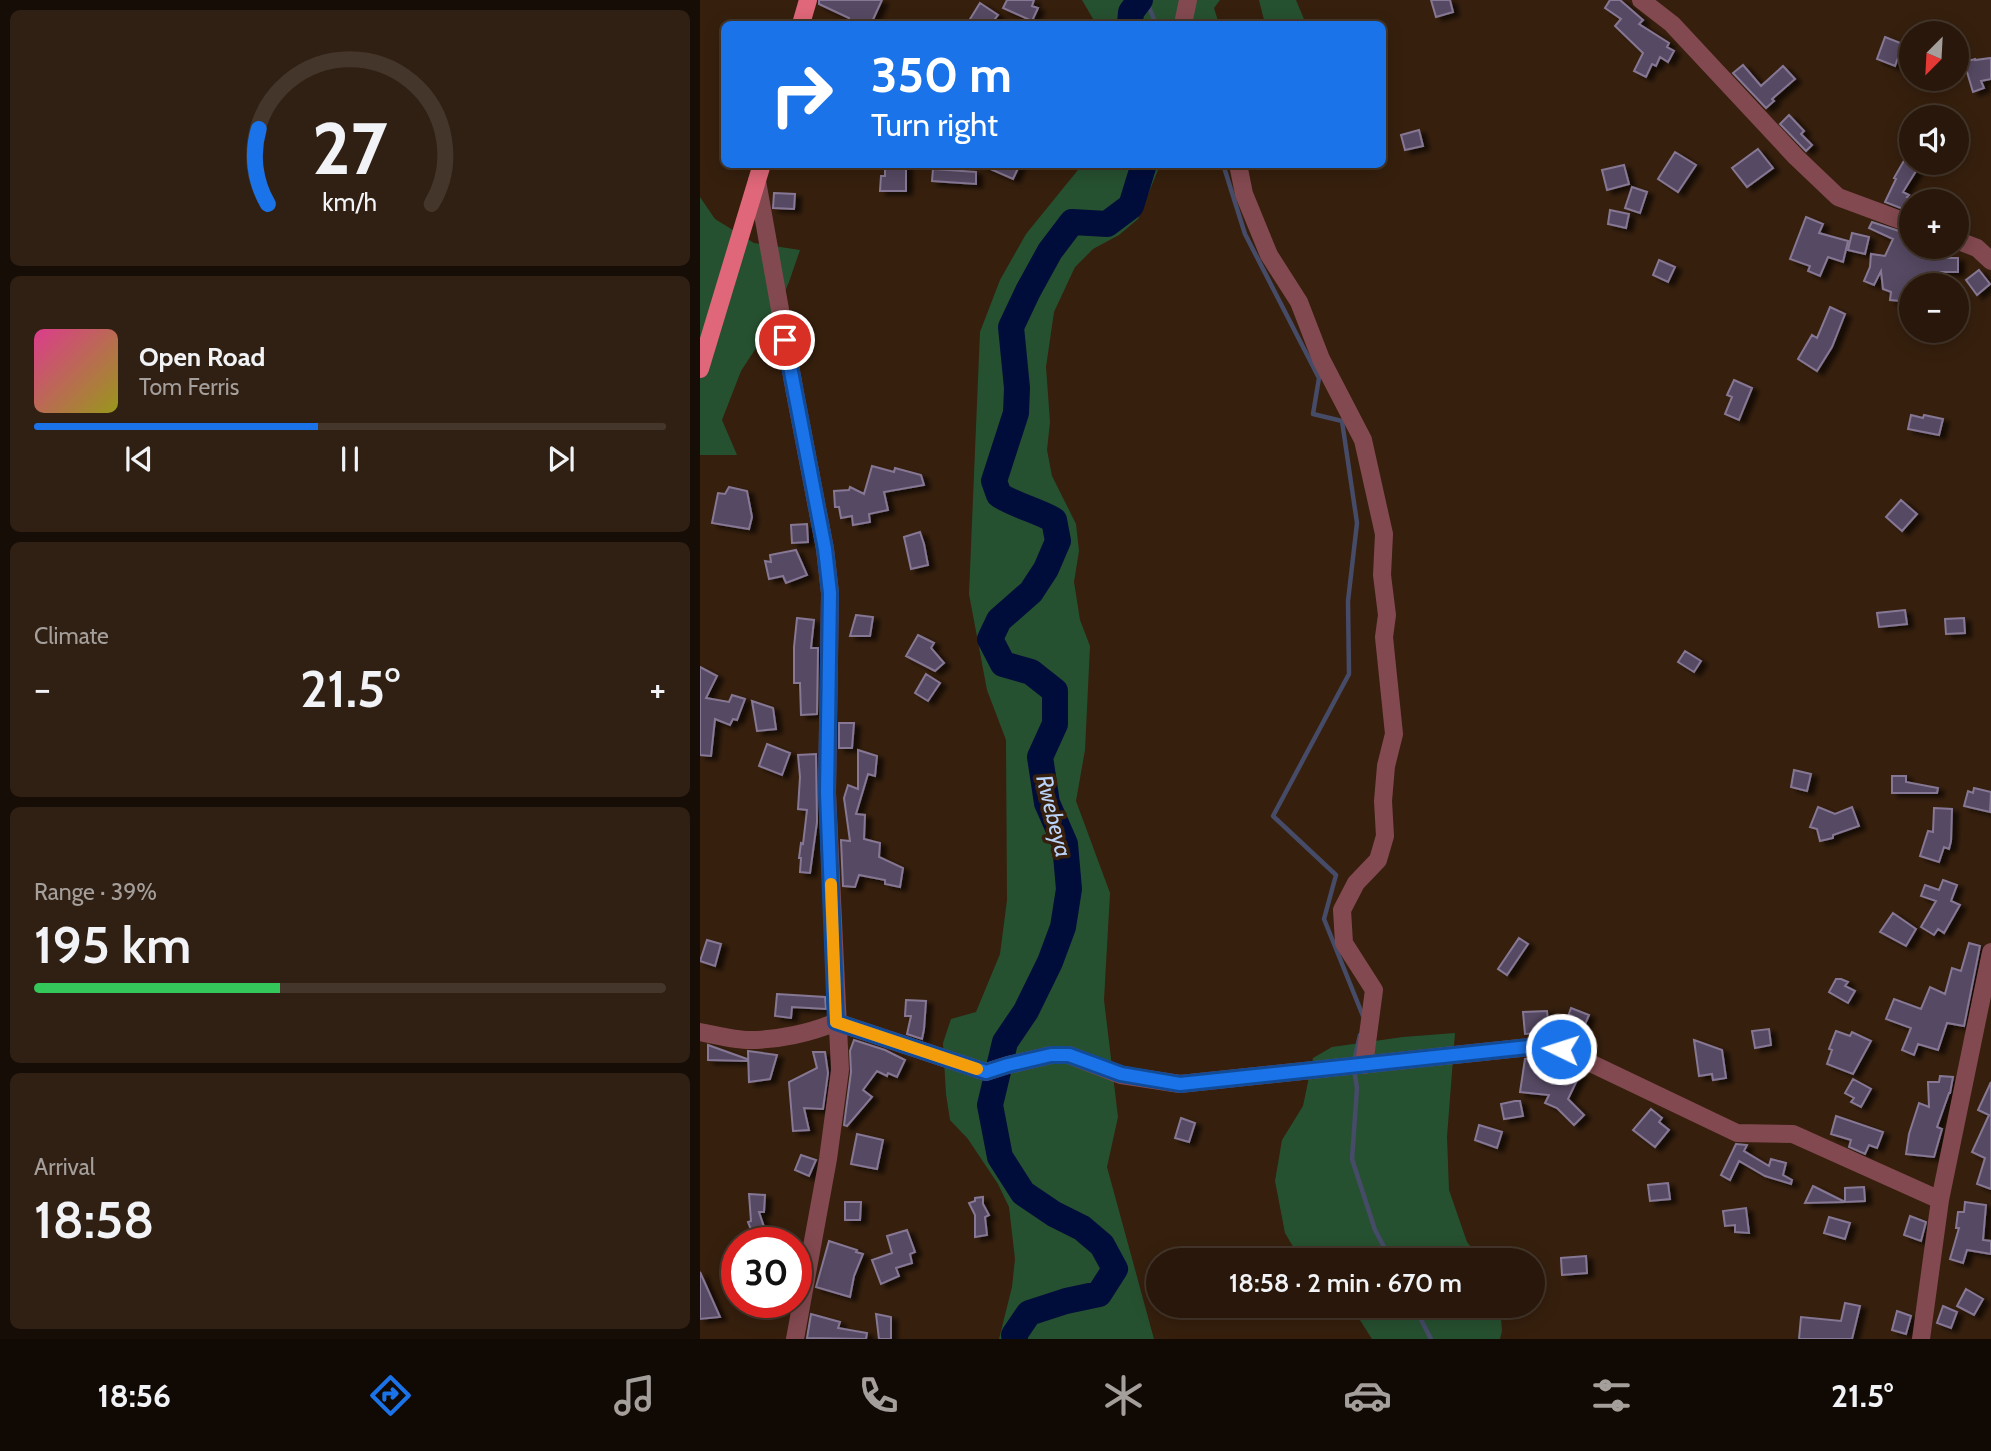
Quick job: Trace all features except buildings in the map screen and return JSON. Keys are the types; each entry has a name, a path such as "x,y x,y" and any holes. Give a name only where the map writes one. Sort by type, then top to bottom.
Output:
{"main road":[{"path":"802,21 808,0"},
{"path":"700,369 760,173"}],"street":[{"path":"1184,21 1188,0"},
{"path":"1641,0 1672,23 1833,192 1839,197 1899,220"},
{"path":"1239,168 1244,194 1269,255 1299,302 1321,359 1363,440 1384,534 1382,575 1387,615 1384,637 1394,734 1386,766 1383,801 1385,836 1378,860 1356,883 1342,910 1344,943 1374,990 1364,1065"},
{"path":"760,173 794,393 825,549 830,593 827,793 840,1070 828,1159 795,1339"},
{"path":"1969,245 1977,248 1991,261"},
{"path":"1921,1339 1940,1200 1983,1031 1991,952"},
{"path":"700,1032 751,1040 798,1034 836,1022 986,1072 1008,1065 1069,1055 1121,1074 1180,1084 1548,1045 1737,1133 1793,1134 1940,1200"}],"green space":[{"path":"1082,0 1220,0 1214,8 1218,21 1094,21"},
{"path":"1259,0 1296,0 1305,21 1264,21"},
{"path":"1080,168 1159,168 1138,219 1119,235 1093,249 1075,267 1054,312 1046,367 1050,422 1047,450 1052,476 1076,524 1079,551 1074,582 1080,620 1090,646 1085,750 1076,801 1110,893 1104,1000 1118,1117 1107,1167 1146,1318 1148,1318 1154,1339 999,1339 1012,1287 1015,1259 1009,1207 998,1184 968,1139 950,1120 946,1094 943,1043 951,1019 976,1012 1000,954 1007,900 1006,740 987,690 969,594 980,332 1000,280 1026,234"},
{"path":"700,197 715,219 754,243 800,250 769,328 741,371 722,420 737,455 700,455"},
{"path":"1455,1033 1447,1137 1449,1190 1467,1242 1472,1248 1294,1248 1285,1233 1275,1181 1282,1140 1303,1106 1313,1058 1332,1047"},
{"path":"1359,1318 1501,1318 1500,1339 1372,1339"}],"waterway":[{"name":"Rwebeya","path":"1130,21 1131,12 1140,0"},
{"path":"1146,0 1155,21"},
{"name":"Rwebeya","path":"1015,1339 1014,1335 1029,1313 1099,1294 1115,1269 1102,1245 1082,1228 1054,1214 1023,1193 1000,1157 990,1105 1005,1042 1026,1011 1050,962 1063,927 1069,889 1065,844 1047,803 1040,757 1055,724 1055,691 1031,672 1003,664 990,639 999,620 1031,592 1046,569 1058,541 1054,520 999,495 994,481 1016,413 1017,388 1011,327 1028,291 1050,251 1072,222 1107,224 1131,206 1143,168"},
{"path":"1224,168 1245,234 1319,378 1313,414 1342,421 1357,523 1348,601 1349,674 1273,816 1336,875 1324,919 1363,1016"},
{"path":"1354,1061 1360,1035"},
{"path":"1354,1069 1357,1088 1352,1159 1375,1230 1385,1248"},
{"path":"1420,1318 1431,1339"}],"slow traffic":[{"path":"831,884 836,1022 977,1069"}],"route":[{"path":"785,340 825,549 830,593 827,793 836,1022 986,1072 1051,1055 1069,1055 1121,1074 1180,1084 1548,1045 1561,1049"}]}
